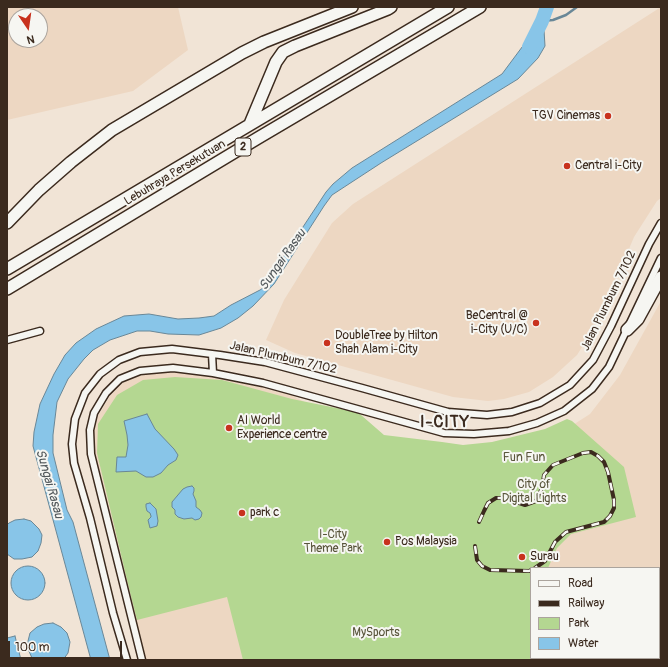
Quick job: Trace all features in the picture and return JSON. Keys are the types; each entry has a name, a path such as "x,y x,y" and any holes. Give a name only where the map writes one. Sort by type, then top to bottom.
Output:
{"highway":[{"path":"7,223 39,190 71,162 112,130 242,53 295,29 352,7"},
{"path":"250,124 276,62 284,52 295,46 391,7"},
{"name":"Lebuhraya Persekutuan","path":"7,269 448,7"},
{"name":"Lebuhraya Persekutuan","path":"7,288 480,7"},
{"path":"627,330 638,319 661,277"}],"street":[{"name":"Jalan Plumbum 7/102","path":"127,660 113,613 90,518 74,463 72,444 75,419 85,393 100,374 119,360 140,352 172,349 252,360 298,370 448,412 487,415 512,412 540,403 570,386 593,360 611,326 649,244 661,223"},
{"path":"142,660 91,454 90,430 94,413 106,393 120,379 140,371 173,368 213,373 269,385 444,433 474,434 509,431 537,423 564,411 592,389 609,367 661,258"},
{"path":"7,340 40,331"},
{"path":"212,354 213,373"}],"shaded area":[{"path":"7,7 178,7 188,50 133,91 7,120"},
{"path":"661,7 661,198 657,201 634,237 600,318 591,333 577,355 553,377 529,392 504,399 488,401 453,397 295,353 266,340 284,300 332,223 353,204"},
{"name":"I-City Theme Park","path":"661,301 661,631 660,567 530,567 530,659 553,659 549,660 146,660 94,452 94,431 98,416 110,396 124,382 139,376 169,372 204,375 236,381 291,395 354,427 373,442 457,454 565,430 590,414 620,375"}],"green space":[{"name":"I-City Theme Park","path":"175,377 222,380 292,399 356,412 384,435 463,445 492,442 545,429 567,419 572,421 624,467 636,517 571,534 557,548 548,567 530,567 530,659 243,660 227,597 137,620 97,453 98,424 117,395 143,380"}],"water":[{"path":"544,30 545,46 538,58 518,79 381,163 332,195 274,284 253,306 238,318 221,328 199,335 137,331 110,340 93,350 68,379 57,402 53,435 53,453 67,510 73,522 110,660 91,660 33,446 34,432 40,404 65,355 76,343 96,329 124,316 149,314 178,319 214,316 266,286 272,274 326,192 333,184 352,168 502,74 534,31"},
{"path":"147,414 155,429 178,455 176,460 168,465 161,473 153,477 146,477 136,471 116,472 117,457 126,457 128,445 124,421"},
{"path":"192,486 194,488 193,494 196,501 196,507 202,513 199,519 195,520 192,518 184,519 178,517 172,507 172,502 183,489"},
{"path":"150,503 156,509 158,521 157,526 150,528 148,520 151,516 147,511 146,504"},
{"path":"24,519 31,521 39,529 42,535 41,543 38,551 32,557 14,559 7,554 7,525 15,520"},
{"path":"28,566 40,571 45,583 40,595 28,600 16,595 11,583 16,571"},
{"path":"53,623 61,627 67,633 70,642 68,653 63,660 35,660 32,658 28,649 30,633 37,627 44,624"},
{"path":"15,636 21,660 7,660 7,638"}],"waterway":[{"name":"Sungai Rasau","path":"529,47 547,7"},
{"path":"542,21 553,20 566,15 577,7"}],"railway":[{"path":"479,522 488,503 496,498 505,498 525,505 536,501 542,488 544,475 553,465 583,453 591,452 598,456 604,462 608,472 614,500 614,508 610,516 604,522 566,532 555,542 545,561 536,567"},
{"path":"475,546 477,560 482,566 490,570 530,570"}],"place":[{"name":"TGV Cinemas","path":"608,116"},
{"name":"Central i-City","path":"567,166"},
{"name":"BeCentral @ i-City (U/C)","path":"536,323"},
{"name":"DoubleTree by Hilton Shah Alam i-City","path":"327,343"},
{"name":"AI World Experience centre","path":"229,428"},
{"name":"park c","path":"242,513"},
{"name":"Pos Malaysia","path":"387,542"},
{"name":"Surau","path":"522,557"}],"district":[{"name":"I-CITY","path":"445,423"}],"park label":[{"name":"Fun Fun","path":"524,458"},
{"name":"City of Digital Lights","path":"534,492"},
{"name":"MySports","path":"376,633"}]}
